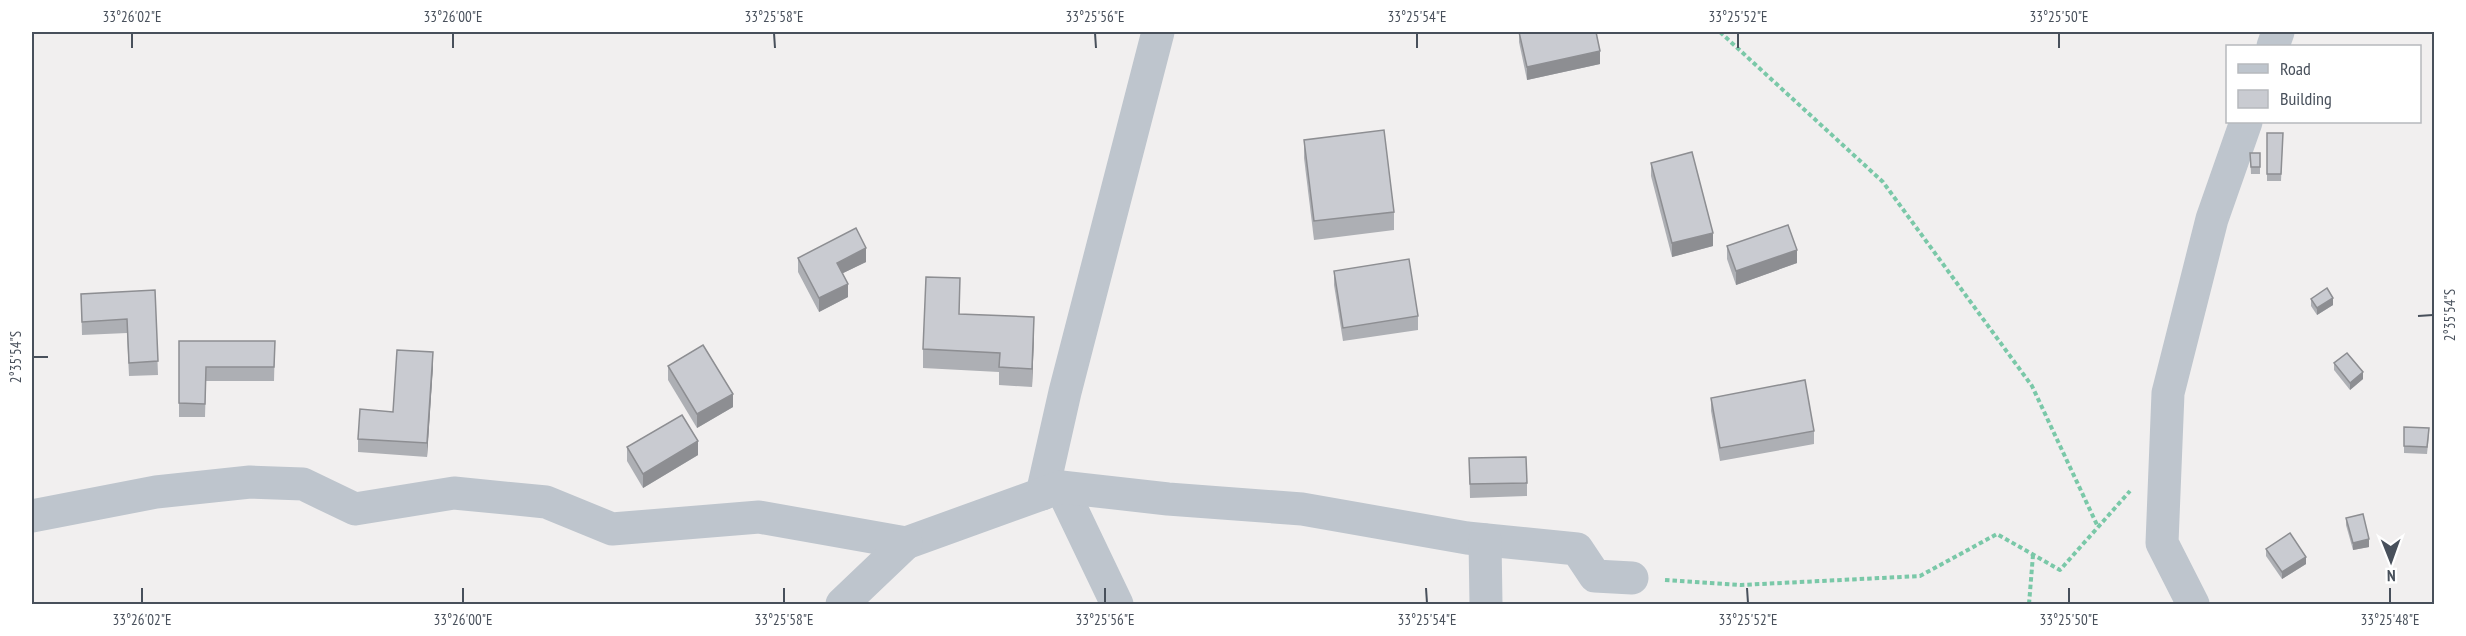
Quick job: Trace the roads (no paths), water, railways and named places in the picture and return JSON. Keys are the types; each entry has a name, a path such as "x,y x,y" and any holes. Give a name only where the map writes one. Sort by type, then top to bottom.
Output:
{"street":[{"path":"1117,604 1051,491 1065,392 1158,32"},
{"path":"2193,604 2162,543 2168,393 2212,219 2246,123"},
{"path":"32,516 156,492 250,482 303,484 355,509 454,493 546,502 612,530 759,517 906,543"},
{"path":"842,604 906,543 1051,491 1302,509 1485,540 1578,549 1595,576 1632,578"},
{"path":"1485,540 1486,604"}]}
